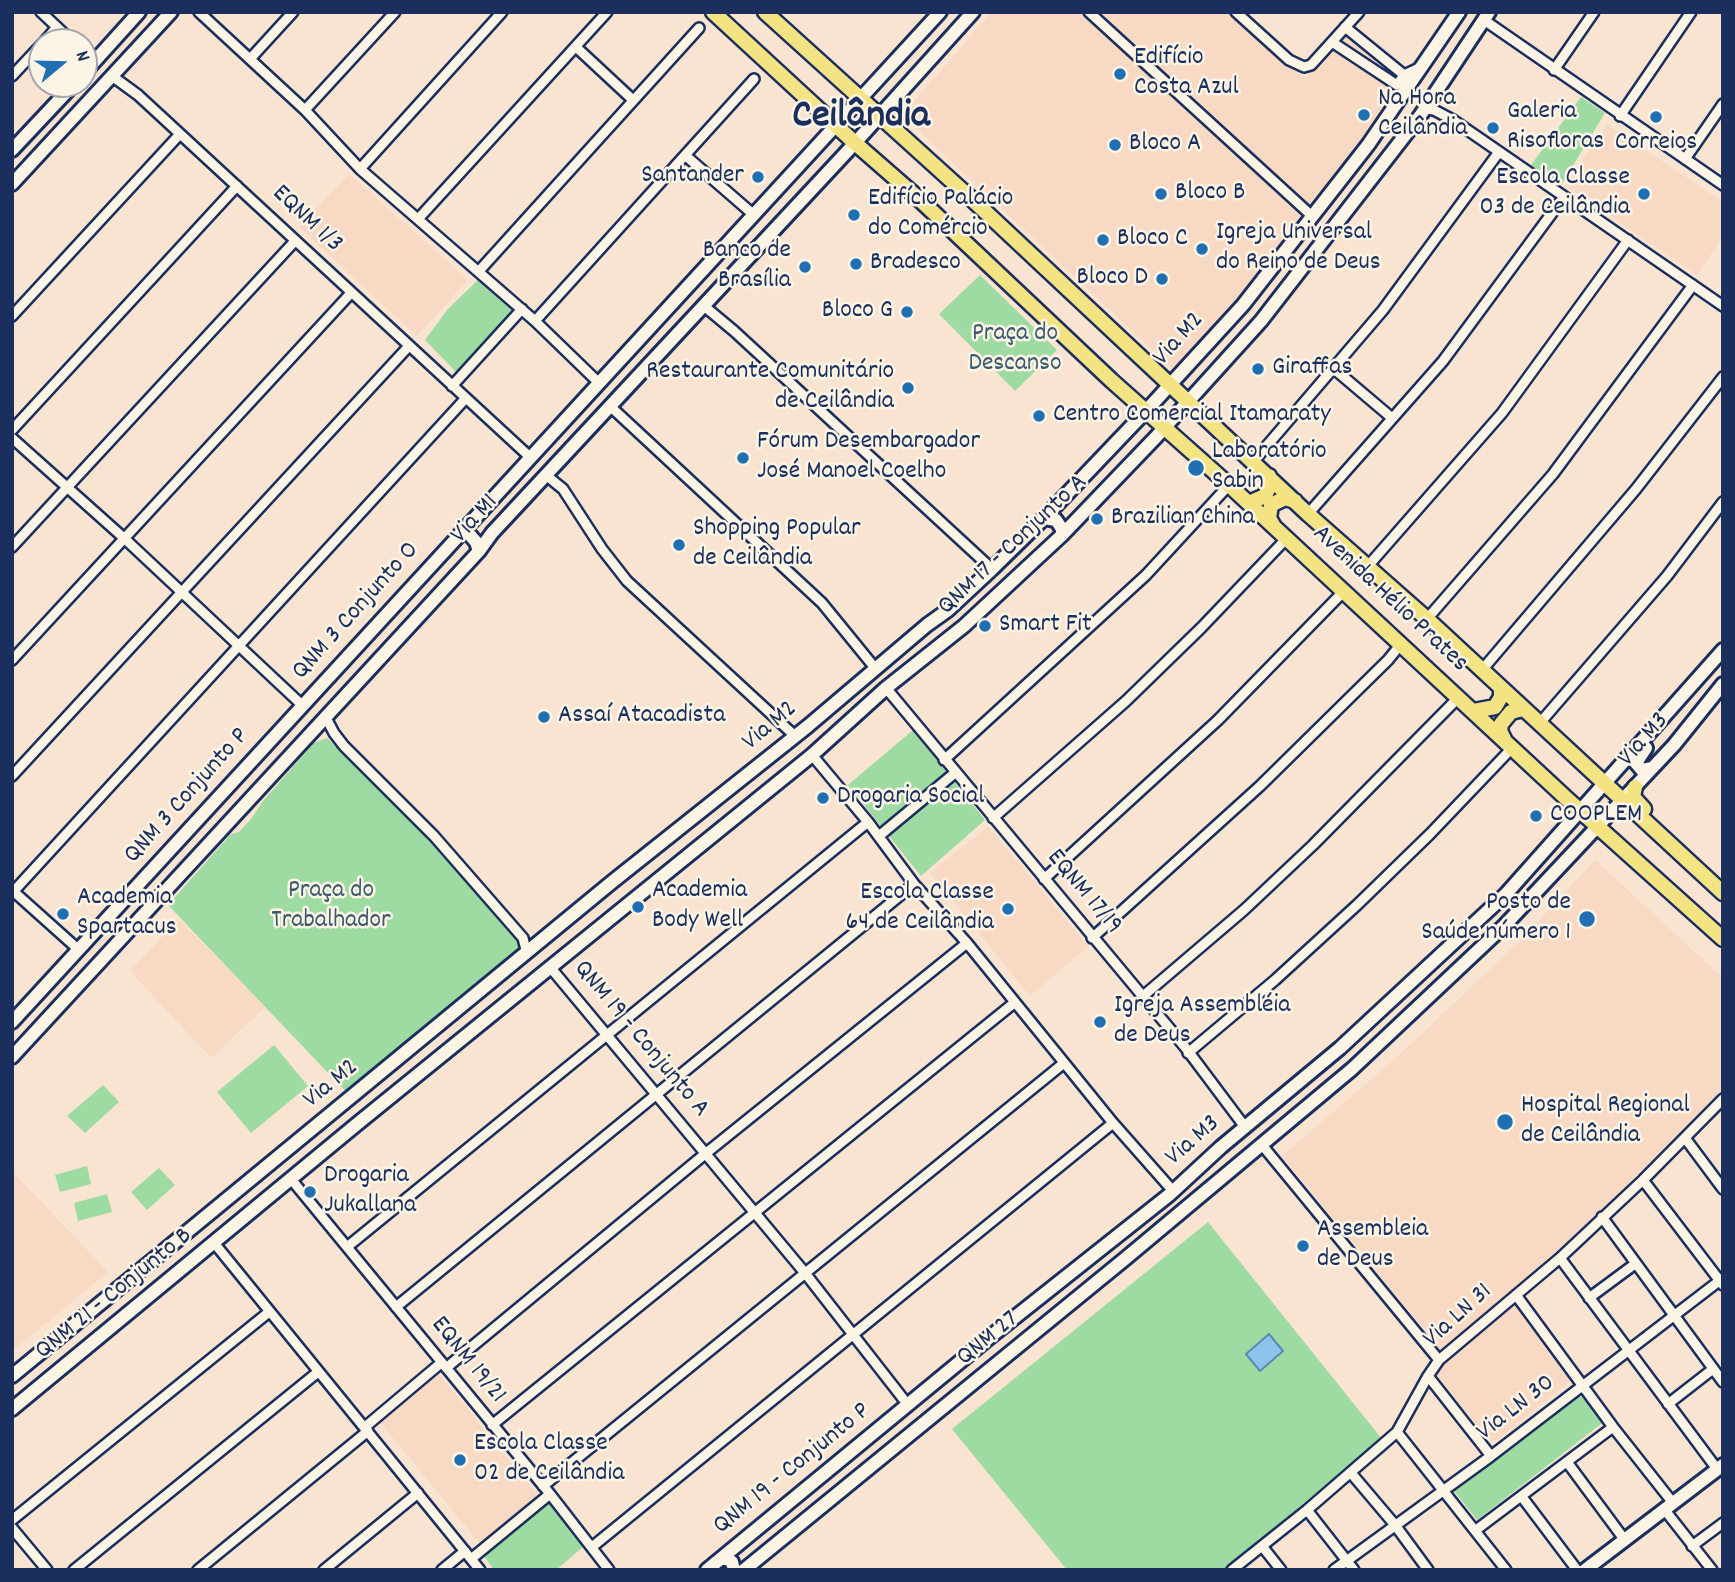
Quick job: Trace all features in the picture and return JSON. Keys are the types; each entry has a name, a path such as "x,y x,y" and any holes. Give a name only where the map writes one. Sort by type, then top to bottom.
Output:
{"main road":[{"path":"99,58 139,12"},
{"path":"12,184 171,12"},
{"name":"Avenida Hélio Prates","path":"713,12 1723,939"},
{"name":"Avenida Hélio Prates","path":"765,12 878,117 976,202 1308,514 1427,619 1723,893"},
{"path":"531,458 940,12"},
{"path":"947,42 939,42 933,33 949,12"},
{"name":"Via M1","path":"12,1057 973,12"},
{"name":"Via M2","path":"12,1376 612,883 746,777 948,610 992,569 1146,411 1243,305 1352,167 1459,12"},
{"path":"1426,108 1486,16"},
{"path":"12,149 61,98"},
{"path":"57,135 48,135 44,125 69,98"},
{"name":"Via M2","path":"1164,428 1261,321 1426,108"},
{"path":"12,176 38,148 32,138 23,138"},
{"path":"1368,145 1377,160 1388,160"},
{"path":"1352,167 1358,166 1367,171 1370,182"},
{"path":"727,280 739,258 764,230 764,224 752,218"},
{"path":"1243,305 1247,320 1261,321"},
{"path":"649,365 638,363 636,355 660,325 670,307"},
{"name":"QNM 17 - Conjunto A","path":"886,688 964,626 1062,535 1164,428"},
{"name":"QNM 3 Conjunto O","path":"302,705 531,458"},
{"path":"1249,503 1265,496 1269,476"},
{"path":"1273,525 1269,518 1271,505 1285,498 1295,501"},
{"path":"476,517 480,530 492,533"},
{"path":"1044,518 1056,520 1062,529 1062,535"},
{"path":"462,531 476,542 479,551"},
{"path":"948,610 948,617 955,626 964,626"},
{"path":"927,625 939,628 943,644"},
{"path":"1651,768 1640,769 1636,761 1665,726 1678,702 1723,650"},
{"path":"1674,745 1689,718 1715,686 1712,678 1700,677"},
{"name":"Via M3","path":"1598,827 1674,745 1723,684"},
{"name":"Via M2","path":"812,755 886,688"},
{"path":"1474,711 1495,707 1501,697 1501,689"},
{"name":"Via M3","path":"1171,1193 1309,1075 1506,894 1678,702"},
{"name":"QNM 3 Conjunto P","path":"79,950 302,705"},
{"path":"1509,743 1500,731 1501,724 1511,712 1523,709"},
{"name":"QNM 19 - Conjunto A","path":"550,967 812,755"},
{"path":"746,777 747,789 758,797"},
{"path":"220,832 211,832 206,828 206,821 231,784"},
{"name":"Avenida Hélio Prates","path":"1635,787 1635,800 1659,822 1685,858"},
{"path":"725,792 738,799 740,812"},
{"name":"QNM 27","path":"744,1570 1126,1258 1352,1069 1437,991 1598,827"},
{"path":"180,841 188,838 195,847 181,873"},
{"path":"1512,917 1528,890 1556,862 1554,854 1545,852"},
{"path":"12,1022 79,950"},
{"path":"215,1244 550,967"},
{"path":"341,1107 357,1124"},
{"path":"330,1116 346,1134"},
{"path":"1126,1258 1114,1258 1111,1248 1113,1244 1171,1193"},
{"path":"864,1472 856,1469 852,1459 885,1432 906,1406 1171,1193"},
{"name":"QNM 21 - Conjunto B","path":"12,1409 152,1292 215,1244"},
{"path":"136,1274 152,1292"},
{"path":"913,1432 928,1411 966,1380 966,1373 954,1367"},
{"name":"QNM 19 - Conjunto P","path":"707,1570 906,1406"},
{"path":"1585,1570 1720,1467"},
{"path":"720,1559 733,1562 734,1570"}],"street":[{"path":"41,12 57,27"},
{"path":"199,12 305,110 360,169 535,321 599,383"},
{"path":"250,59 293,12"},
{"path":"305,110 395,12"},
{"path":"360,169 502,12"},
{"path":"419,218 607,12"},
{"path":"1089,12 1312,216"},
{"path":"1236,12 1289,60 1301,67 1311,65 1359,12"},
{"path":"1554,70 1594,12"},
{"path":"1620,116 1690,12"},
{"path":"1486,16 1554,70 1723,185"},
{"path":"479,271 699,27"},
{"path":"1345,27 1404,75"},
{"path":"1332,42 1397,85 1404,75 1421,67"},
{"path":"576,47 634,100"},
{"path":"12,76 28,59"},
{"name":"EQNM 1/3","path":"112,76 138,95 531,458"},
{"path":"535,321 754,79"},
{"path":"1685,159 1723,104"},
{"path":"1426,108 1444,115 1723,306"},
{"path":"12,316 180,134"},
{"path":"1253,461 1383,310 1499,152"},
{"path":"686,156 752,218"},
{"path":"12,430 237,186"},
{"path":"1308,514 1443,361 1563,198"},
{"path":"1368,566 1502,413 1628,240"},
{"path":"12,547 295,241"},
{"path":"1427,619 1553,474 1693,285"},
{"path":"12,660 351,293"},
{"path":"704,306 992,569"},
{"path":"453,386 522,310"},
{"path":"12,776 409,346"},
{"path":"1332,368 1392,418"},
{"path":"1482,670 1636,489 1723,377"},
{"path":"79,950 13,891 466,398"},
{"path":"611,407 822,603 875,668"},
{"path":"12,438 125,539 302,705"},
{"path":"547,476 564,488 602,549 627,580 795,736"},
{"path":"944,760 1146,575 1229,485"},
{"path":"1539,724 1659,586 1723,502"},
{"path":"993,818 1126,701 1287,538"},
{"path":"1044,879 1218,720 1344,591"},
{"path":"1092,938 1260,786 1401,644"},
{"name":"EQNM 17/19","path":"886,688 1188,1053 1245,1127"},
{"path":"1142,997 1244,910 1314,845 1459,697"},
{"path":"325,716 344,746 434,836 523,939 527,954"},
{"path":"314,730 344,746"},
{"path":"1188,1053 1275,980 1357,905 1509,743"},
{"path":"812,755 868,822 914,884 967,943 1171,1193"},
{"path":"879,836 956,772"},
{"path":"347,1248 868,822"},
{"path":"396,1307 914,884"},
{"path":"523,939 541,943"},
{"path":"198,1570 443,1365 967,943"},
{"name":"QNM 19 - Conjunto A","path":"550,967 805,1273 906,1406"},
{"path":"492,1425 1014,1003"},
{"path":"543,1486 1064,1063"},
{"name":"Via LN 31","path":"1232,1570 1397,1432 1439,1360 1560,1258 1643,1181 1723,1099"},
{"path":"592,1547 1113,1123"},
{"path":"1685,1138 1723,1189"},
{"path":"1262,1145 1439,1360"},
{"name":"EQNM 19/21","path":"291,1179 610,1570"},
{"path":"1643,1181 1722,1281"},
{"path":"1602,1217 1723,1382"},
{"path":"215,1244 480,1570"},
{"path":"1560,1258 1668,1404 1720,1467"},
{"path":"1589,1298 1635,1264"},
{"name":"Via LN 30","path":"1334,1570 1491,1456 1627,1350 1722,1281"},
{"path":"1516,1295 1613,1427 1668,1506 1692,1546 1712,1570"},
{"path":"12,1520 269,1312"},
{"path":"1668,1404 1713,1369"},
{"path":"74,1570 318,1372"},
{"path":"1428,1376 1491,1456"},
{"path":"1476,1530 1613,1427"},
{"path":"1397,1432 1506,1570"},
{"path":"1567,1462 1624,1539"},
{"path":"1350,1473 1395,1525 1428,1570"},
{"path":"324,1570 418,1493"},
{"path":"442,1570 468,1555 550,1494"},
{"path":"1522,1497 1577,1570"},
{"path":"1307,1510 1354,1570"},
{"path":"1692,1546 1723,1523"},
{"path":"12,1528 47,1570"},
{"path":"1262,1546 1281,1570"}],"shaded area":[{"path":"992,12 1230,12 1305,79 1350,33 1408,79 1326,192 1239,300 1172,368 902,115"},
{"name":"Escola Classe 03 de Ceilândia","path":"1607,124 1723,202 1723,236 1697,275 1565,185"},
{"path":"349,174 468,280 417,336 299,227"},
{"name":"Escola Classe 64 de Ceilândia","path":"988,826 1088,946 1030,996 930,873"},
{"name":"Hospital Regional de Ceilândia","path":"1595,860 1723,978 1723,1088 1616,1196 1442,1351 1282,1156 1396,1058 1519,942"},
{"path":"179,919 265,1007 211,1058 130,971"},
{"path":"12,1171 108,1272 12,1351"},
{"path":"1516,1305 1571,1380 1496,1441 1488,1438 1433,1371"},
{"name":"Escola Classe 02 de Ceilândia","path":"439,1374 539,1497 481,1545 380,1422"}],"green space":[{"path":"1581,97 1605,113 1561,185 1531,165"},
{"name":"Praça do Descanso","path":"980,275 1057,350 1015,391 939,314"},
{"path":"478,280 512,309 488,343 456,372 425,340 448,309"},
{"path":"913,730 985,820 921,876 848,785"},
{"name":"Praça do Trabalhador","path":"327,738 377,784 525,945 526,950 351,1097 168,905 231,834 239,832 251,819 263,801 314,743"},
{"path":"274,1045 308,1086 251,1133 217,1092"},
{"path":"103,1085 119,1102 85,1133 67,1116"},
{"path":"87,1166 91,1184 60,1192 55,1175"},
{"path":"159,1168 175,1185 147,1210 131,1192"},
{"path":"107,1194 112,1212 78,1221 74,1203"},
{"path":"1208,1222 1382,1439 1223,1570 1067,1570 952,1429"},
{"path":"1578,1397 1590,1401 1605,1421 1477,1520 1454,1491"},
{"path":"549,1502 584,1546 556,1570 494,1570 483,1555"}],"water":[{"path":"1269,1334 1283,1351 1260,1371 1246,1354"}],"place":[{"name":"Edifício Costa Azul","path":"1120,74"},
{"name":"Na Hora Ceilândia","path":"1364,115"},
{"name":"Correios","path":"1656,117"},
{"name":"Galeria Risofloras","path":"1493,128"},
{"name":"Bloco A","path":"1115,145"},
{"name":"Santander","path":"758,177"},
{"name":"Bloco B","path":"1161,194"},
{"name":"Escola Classe 03 de Ceilândia","path":"1644,194"},
{"name":"Edifício Palácio do Comércio","path":"854,215"},
{"name":"Bloco C","path":"1103,240"},
{"name":"Igreja Universal do Reino de Deus","path":"1202,249"},
{"name":"Bradesco","path":"856,264"},
{"name":"Banco de Brasília","path":"805,267"},
{"name":"Bloco D","path":"1162,279"},
{"name":"Bloco G","path":"907,312"},
{"name":"Giraffas","path":"1258,369"},
{"name":"Restaurante Comunitário de Ceilândia","path":"908,388"},
{"name":"Centro Comercial Itamaraty","path":"1039,416"},
{"name":"Fórum Desembargador José Manoel Coelho","path":"743,458"},
{"name":"Laboratório Sabin","path":"1196,468"},
{"name":"Brazilian China","path":"1097,519"},
{"name":"Shopping Popular de Ceilândia","path":"679,545"},
{"name":"Smart Fit","path":"985,626"},
{"name":"Assaí Atacadista","path":"544,717"},
{"name":"Drogaria Social","path":"823,798"},
{"name":"COOPLEM","path":"1536,816"},
{"name":"Academia Body Well","path":"638,907"},
{"name":"Escola Classe 64 de Ceilândia","path":"1008,909"},
{"name":"Academia Spartacus","path":"63,914"},
{"name":"Posto de Saúde número 1","path":"1587,919"},
{"name":"Igreja Assembléia de Deus","path":"1100,1022"},
{"name":"Hospital Regional de Ceilândia","path":"1505,1122"},
{"name":"Drogaria Jukallana","path":"310,1192"},
{"name":"Assembleia de Deus","path":"1303,1246"},
{"name":"Escola Classe 02 de Ceilândia","path":"460,1460"}],"district":[{"name":"Ceilândia","path":"861,120"}]}
